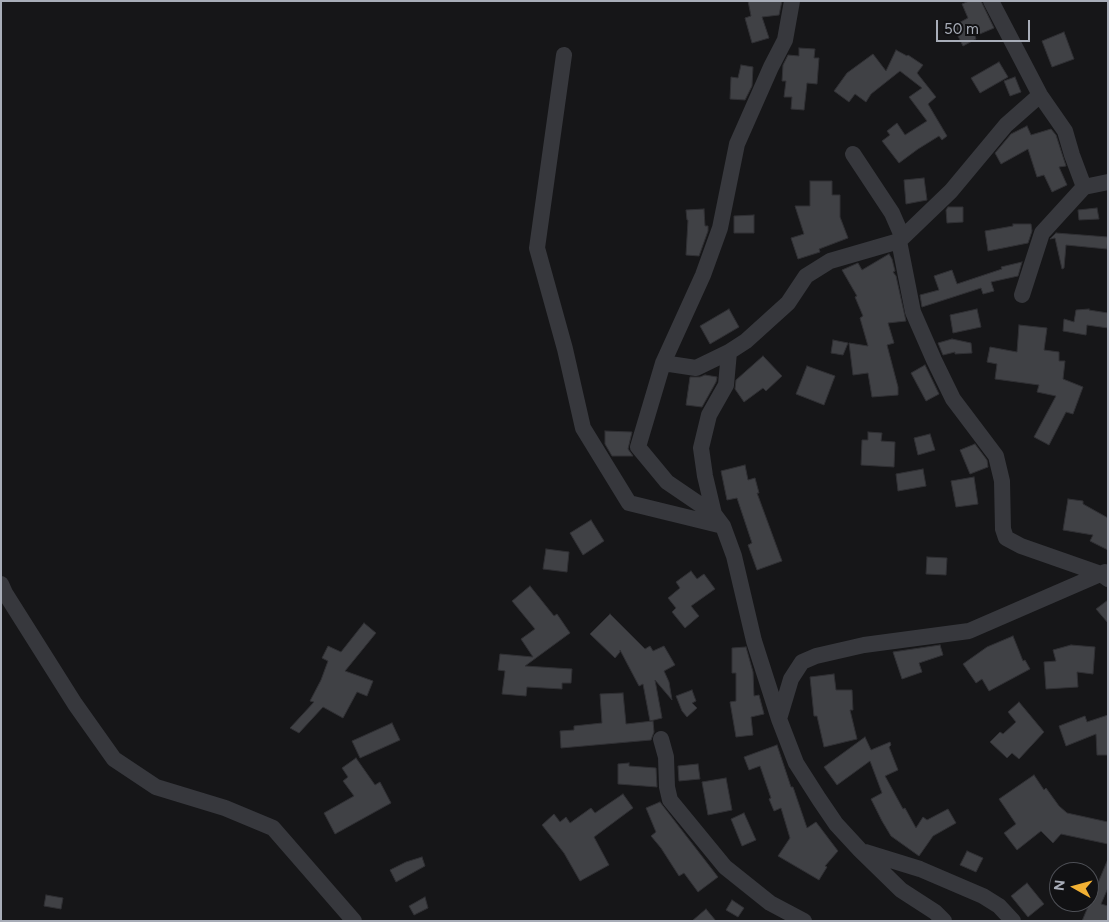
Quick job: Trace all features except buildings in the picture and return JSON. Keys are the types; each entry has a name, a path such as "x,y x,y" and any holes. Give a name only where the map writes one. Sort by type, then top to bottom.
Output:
{"street":[{"path":"719,520 667,482 638,447 663,364 706,267 720,228 737,144 771,66 785,40 792,1"},
{"path":"991,1 1040,96 1066,130 1072,155 1084,187"},
{"path":"564,55 537,248 565,349 583,428 628,503 719,520"},
{"path":"663,364 696,368 729,352 746,342 788,302 806,276 830,261 899,241 952,191 1006,124 1040,96"},
{"path":"853,154 892,213 902,236 899,241 913,312 934,360 953,399 996,456 1002,481 1003,529 1006,538 1016,544 1105,575"},
{"path":"1022,295 1042,233 1084,187 1108,182"},
{"path":"729,352 726,384 709,415 701,448 705,476 719,520 734,556 754,641 778,718 796,762 836,824 901,890 935,912 944,921"},
{"path":"778,718 791,680 802,662 816,656 864,645 969,631 1105,575"},
{"path":"1,584 75,704 114,759 156,787 225,808 273,828 354,921"},
{"path":"661,739 666,757 667,787 670,800 725,867 770,903 804,921"},
{"path":"860,850 920,869 982,896 999,906 1013,921"}]}
